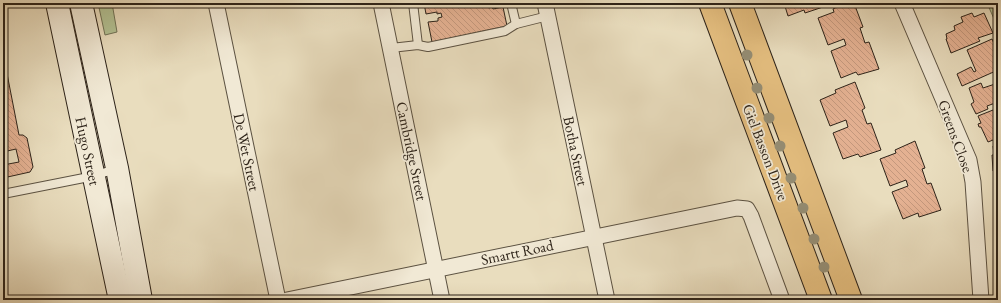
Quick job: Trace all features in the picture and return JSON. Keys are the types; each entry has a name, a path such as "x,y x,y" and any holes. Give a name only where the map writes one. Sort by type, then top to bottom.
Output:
{"main road":[{"name":"Giel Basson Drive","path":"710,3 821,300"},
{"name":"Giel Basson Drive","path":"740,3 851,300"}],"street":[{"name":"Hugo Street","path":"57,3 120,300"},
{"name":"Hugo Street","path":"81,3 117,168 141,300"},
{"name":"De Wet Street","path":"216,3 278,300"},
{"name":"Cambridge Street","path":"381,3 442,300"},
{"name":"Greens Close","path":"902,3 969,160 973,182 981,300"},
{"name":"Botha Street","path":"546,10 607,300"},
{"path":"74,81 97,76"},
{"name":"Smartt Road","path":"287,300 594,236 737,208 746,209 751,216 782,300"}],"lane":[{"path":"412,3 418,45"},
{"path":"511,3 516,24"},
{"path":"390,48 418,45 428,46 505,31 516,24 546,10"},
{"path":"3,194 94,176 117,168"}],"green space":[{"path":"98,3 112,3 117,32 105,35"},
{"path":"987,3 998,3 998,28"}],"building":[{"path":"424,3 491,3 487,4 489,8 492,7 493,9 503,7 507,26 432,42 428,22 438,21 438,18 442,17 441,13 437,14 437,12 426,14"},
{"path":"784,3 825,3 826,6 805,13 804,10 788,16"},
{"path":"845,3 854,3 863,27 860,28 865,43 869,42 879,69 858,75 856,72 841,78 831,51 846,45 844,39 828,45 818,18 834,12 833,9"},
{"path":"972,13 974,17 984,13 993,33 978,38 980,41 951,53 946,39 946,34 955,30 954,26 963,22 961,17"},
{"path":"992,39 996,48 998,47 998,70 962,86 957,74 971,67 974,72 976,71 967,50"},
{"path":"3,53 19,135 23,135 27,138 33,167 30,172 3,178 3,165 19,162 16,149 3,152"},
{"path":"855,82 865,108 862,110 867,124 871,123 881,150 860,157 858,154 843,159 833,133 848,127 846,120 830,126 820,100 836,93 835,90"},
{"path":"981,83 983,88 998,83 998,102 987,106 988,109 976,114 971,104 974,102 969,88"},
{"path":"998,108 998,138 988,142 981,127 979,127 978,124 981,123 978,116"},
{"path":"915,141 925,168 922,169 927,184 931,183 941,210 919,217 918,213 903,219 892,192 908,186 906,180 890,186 880,159 896,153 895,150"},
{"path":"993,146 998,146 998,170 993,171 992,155 994,155"}]}
